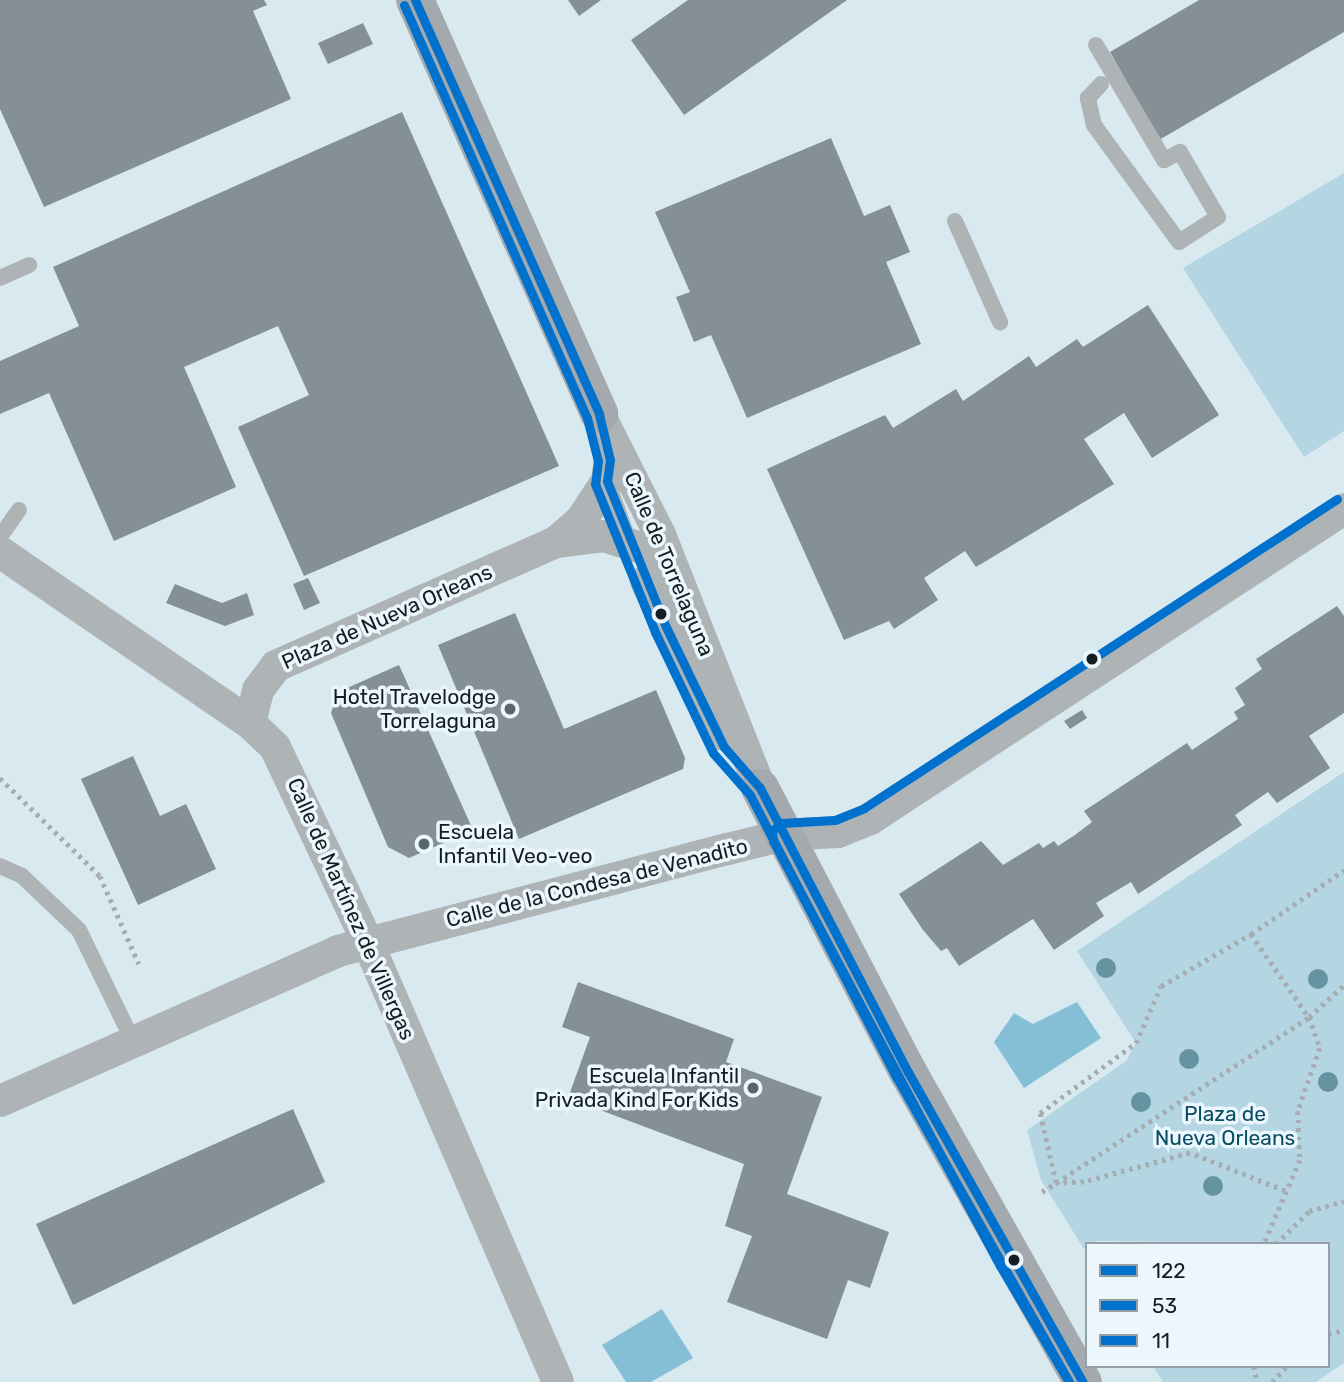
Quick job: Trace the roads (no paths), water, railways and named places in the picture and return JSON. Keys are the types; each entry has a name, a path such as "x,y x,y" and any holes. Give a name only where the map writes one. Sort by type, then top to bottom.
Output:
{"street":[{"name":"Calle de Torrelaguna","path":"415,0 599,414 633,476 760,788 1004,1248 1083,1382"},
{"path":"599,414 609,452 607,481"},
{"name":"Plaza de Nueva Orleans","path":"556,542 582,519 607,481"},
{"name":"Calle de la Condesa de Venadito","path":"0,1101 292,969 368,943 784,835 838,832 870,819 1344,509"},
{"name":"Plaza de Nueva Orleans","path":"250,723 258,690 276,666 556,542 588,536 629,541"},
{"name":"Calle de Torrelaguna","path":"629,541 724,747 760,788"},
{"path":"629,541 654,557 676,601 691,613"},
{"name":"Calle de Martínez de Villergas","path":"0,552 250,723 285,763 368,943 558,1382"}],"lane":[{"path":"1096,45 1164,160 1180,152 1218,217 1179,242 1094,125 1088,98 1101,84"},
{"path":"955,221 1000,322"},
{"path":"0,278 29,265"},
{"path":"607,481 629,541"},
{"path":"0,537 19,510"},
{"path":"0,866 22,876 79,930 133,1041"}],"water":[{"path":"1077,1002 1101,1038 1024,1088 994,1042 1014,1013 1033,1024"},
{"path":"662,1309 693,1358 651,1382 626,1382 602,1345"}],"place":[{"name":"Hotel Travelodge Torrelaguna","path":"510,709"},
{"name":"Escuela Infantil Veo-veo","path":"424,844"},
{"name":"Escuela Infantil Privada Kind For Kids","path":"753,1088"}]}
